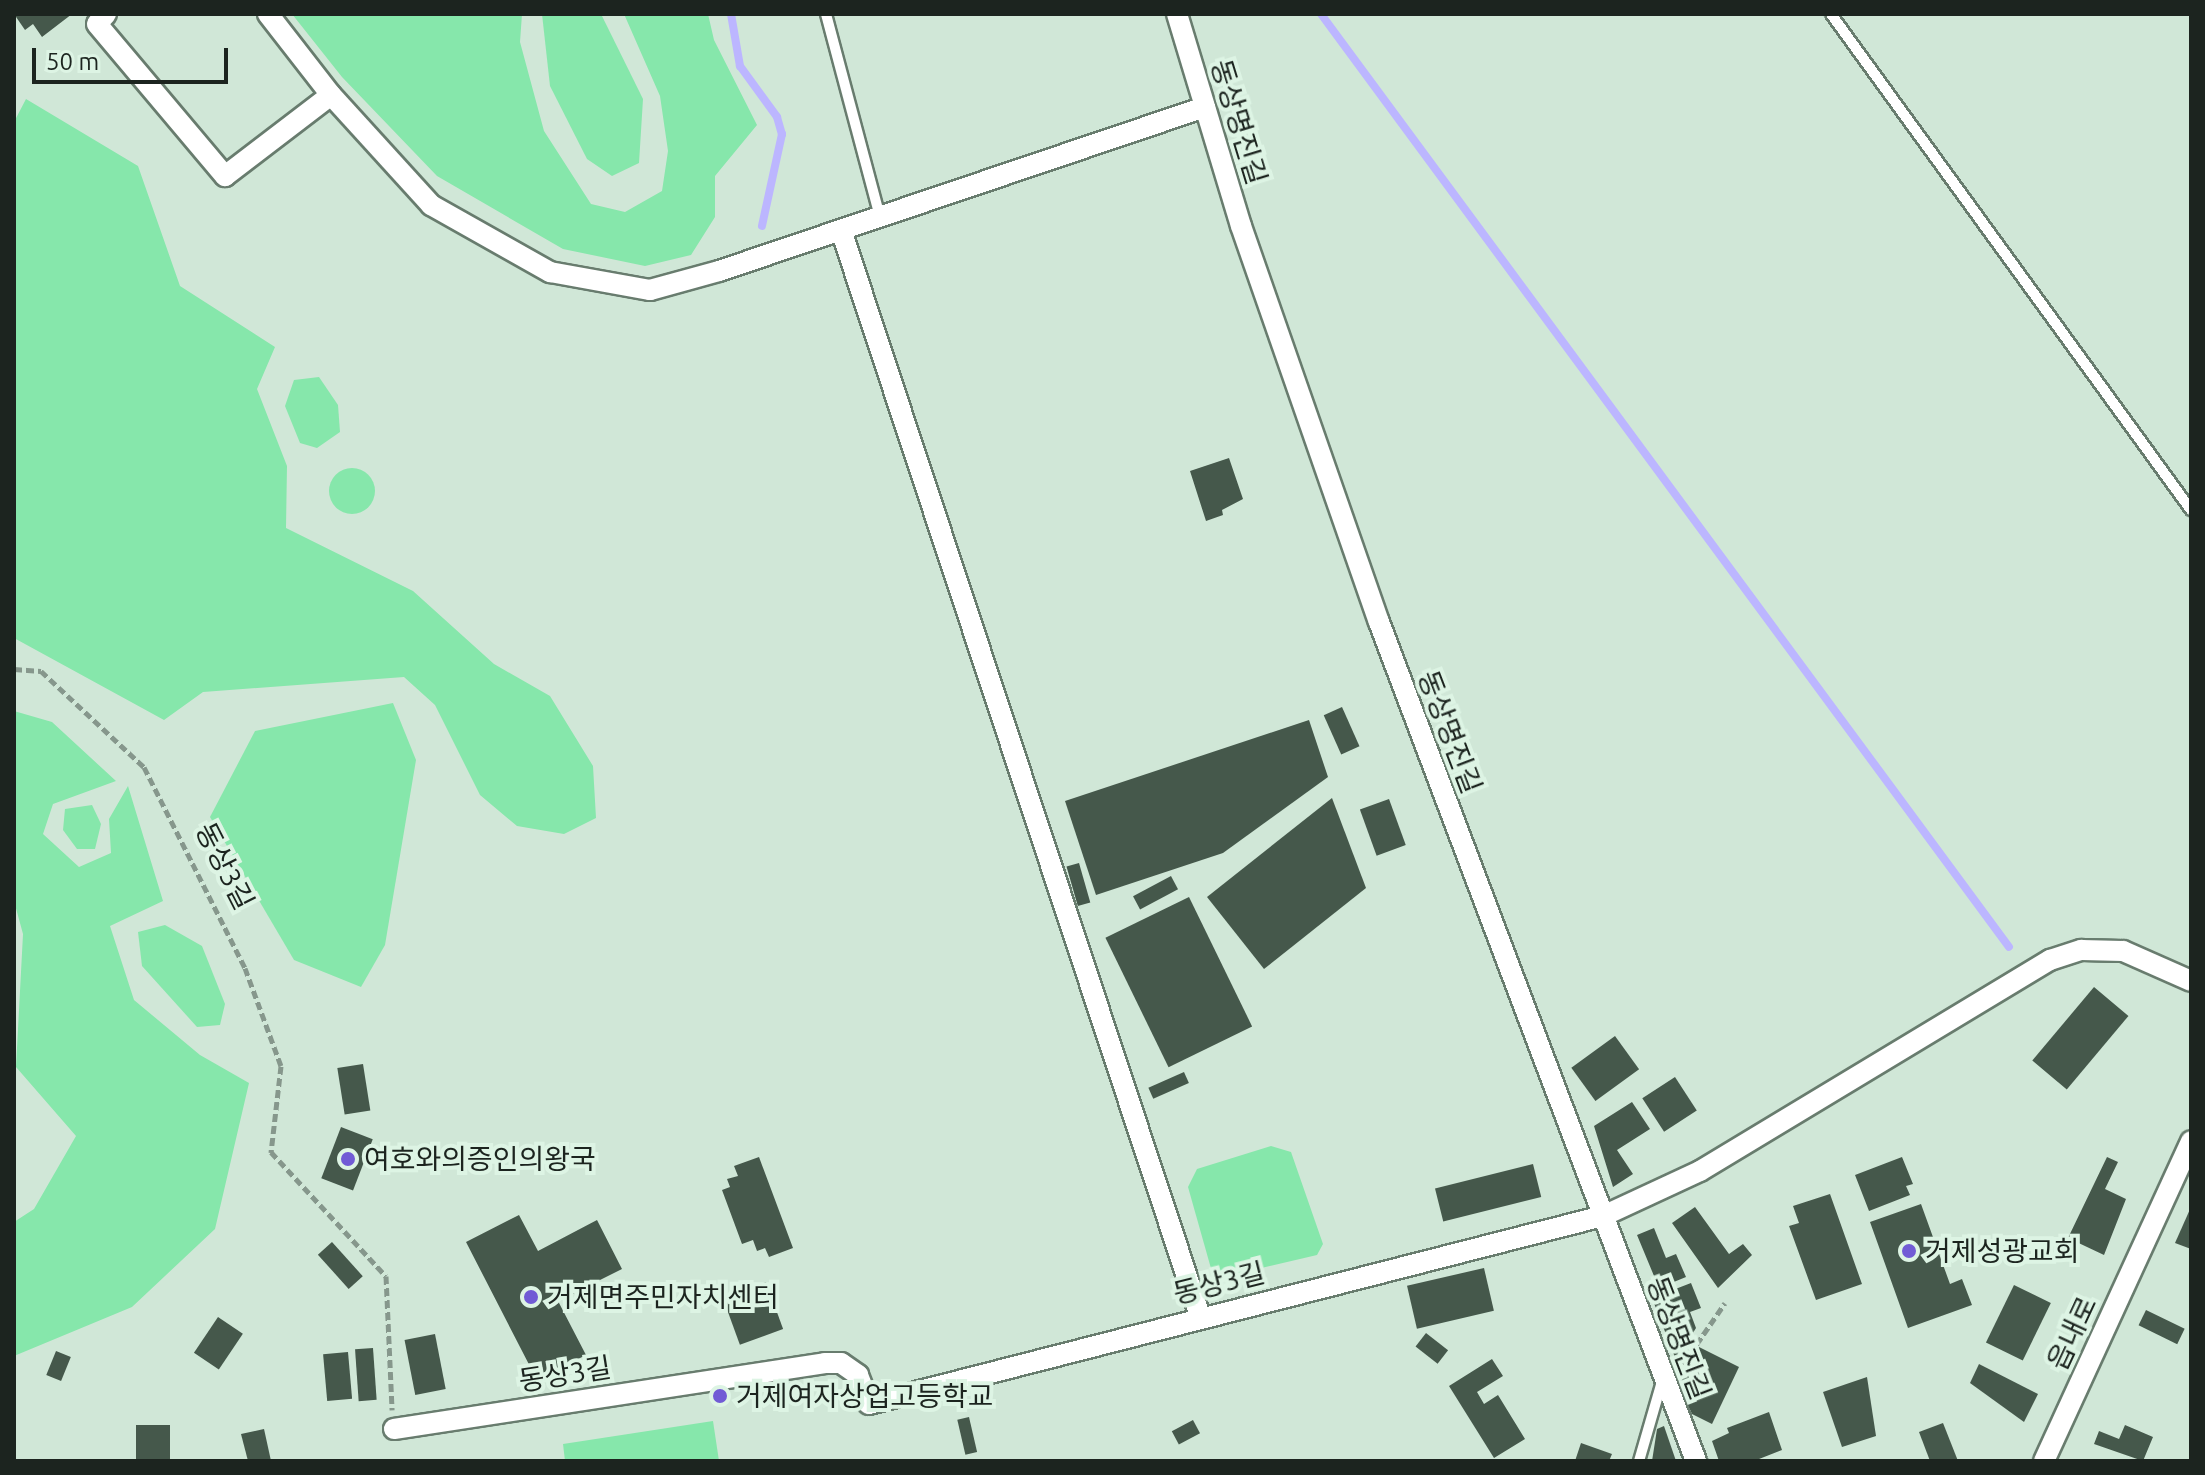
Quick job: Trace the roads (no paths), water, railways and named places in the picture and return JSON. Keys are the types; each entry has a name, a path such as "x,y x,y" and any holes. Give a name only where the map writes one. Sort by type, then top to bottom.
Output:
{"street":[{"path":"106,14 97,24 225,176 331,95"},
{"path":"268,14 331,95 431,205 550,272 650,290 841,230 1205,107"},
{"name":"동상명진길","path":"1177,14 1205,107 1379,622 1696,1461"},
{"path":"841,230 1200,1316"},
{"name":"동상3길","path":"394,1429 825,1363 841,1363 858,1375 869,1404 1200,1316 1603,1216 1700,1171 2050,960 2081,950 2123,951 2191,981"},
{"name":"읍내로","path":"2044,1461 2191,1141"}],"lane":[{"path":"826,14 880,217"},
{"path":"1831,14 2191,510"},
{"path":"1639,1461 1665,1383"}],"waterway":[{"path":"731,14 740,66 777,117 782,134 762,226"},
{"path":"1321,14 2009,947"}],"place":[{"name":"여호와의증인의왕국","path":"348,1159"},
{"name":"거제성광교회","path":"1909,1251"},
{"name":"거제면주민자치센터","path":"531,1297"},
{"name":"거제여자상업고등학교","path":"720,1396"}]}
